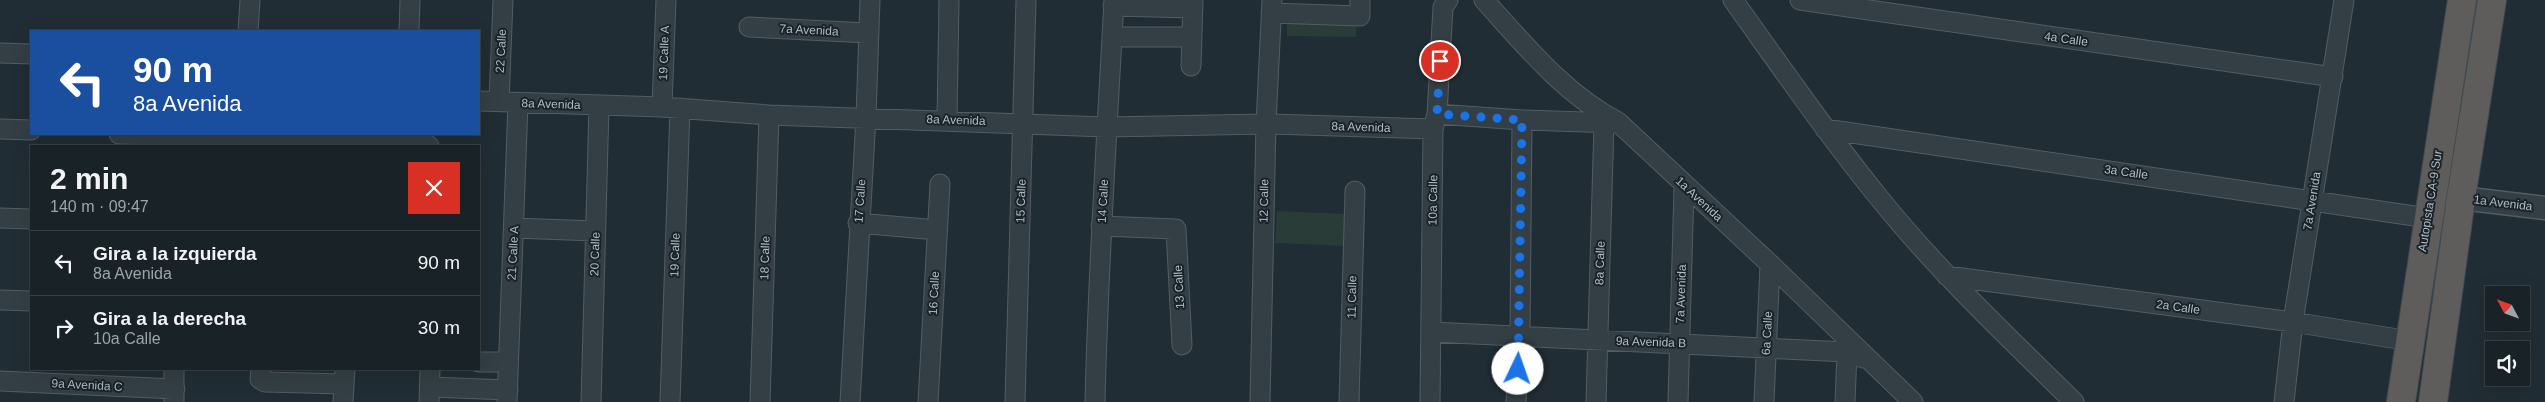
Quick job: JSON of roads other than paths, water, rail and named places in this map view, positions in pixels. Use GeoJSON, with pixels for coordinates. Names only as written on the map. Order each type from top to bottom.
{"type":"FeatureCollection","features":[{"type":"Feature","properties":{"kind":"highway","name":"Autopista CA-9 Sur"},"geometry":{"type":"LineString","coordinates":[[2401,402],[2418,347],[2428,218],[2462,0]]}},
{"type":"Feature","properties":{"kind":"highway"},"geometry":{"type":"LineString","coordinates":[[2433,402],[2461,198],[2492,0]]}},
{"type":"Feature","properties":{"kind":"highway"},"geometry":{"type":"LineString","coordinates":[[2418,347],[2441,252],[2432,188]]}},
{"type":"Feature","properties":{"kind":"street"},"geometry":{"type":"LineString","coordinates":[[248,30],[250,0]]}},
{"type":"Feature","properties":{"kind":"street"},"geometry":{"type":"LineString","coordinates":[[409,30],[410,0]]}},
{"type":"Feature","properties":{"kind":"street","name":"22 Calle"},"geometry":{"type":"LineString","coordinates":[[499,102],[503,0]]}},
{"type":"Feature","properties":{"kind":"street","name":"19 Calle A"},"geometry":{"type":"LineString","coordinates":[[666,0],[671,107]]}},
{"type":"Feature","properties":{"kind":"street","name":"17 Calle"},"geometry":{"type":"LineString","coordinates":[[850,402],[858,223],[866,117],[870,0]]}},
{"type":"Feature","properties":{"kind":"street"},"geometry":{"type":"LineString","coordinates":[[947,120],[949,0]]}},
{"type":"Feature","properties":{"kind":"street","name":"15 Calle"},"geometry":{"type":"LineString","coordinates":[[1015,402],[1026,0]]}},
{"type":"Feature","properties":{"kind":"street"},"geometry":{"type":"LineString","coordinates":[[1271,6],[1360,16],[1360,0]]}},
{"type":"Feature","properties":{"kind":"street","name":"10a Calle"},"geometry":{"type":"LineString","coordinates":[[1430,402],[1435,121],[1443,7],[1448,0]]}},
{"type":"Feature","properties":{"kind":"street","name":"1a Avenida"},"geometry":{"type":"LineString","coordinates":[[1484,0],[1550,72],[1603,115],[1770,264],[1913,402]]}},
{"type":"Feature","properties":{"kind":"street"},"geometry":{"type":"LineString","coordinates":[[1733,0],[1825,129],[1880,200],[1947,276],[2074,402]]}},
{"type":"Feature","properties":{"kind":"street","name":"4a Calle"},"geometry":{"type":"LineString","coordinates":[[1800,0],[2333,77]]}},
{"type":"Feature","properties":{"kind":"street","name":"7a Avenida"},"geometry":{"type":"LineString","coordinates":[[2284,402],[2293,322],[2344,0]]}},
{"type":"Feature","properties":{"kind":"street"},"geometry":{"type":"LineString","coordinates":[[1113,3],[1193,4],[1191,66]]}},
{"type":"Feature","properties":{"kind":"street","name":"14 Calle"},"geometry":{"type":"LineString","coordinates":[[1095,402],[1101,226],[1113,37],[1113,3]]}},
{"type":"Feature","properties":{"kind":"street","name":"12 Calle"},"geometry":{"type":"LineString","coordinates":[[1260,402],[1266,124],[1271,6]]}},
{"type":"Feature","properties":{"kind":"street","name":"7a Avenida"},"geometry":{"type":"LineString","coordinates":[[749,27],[869,33]]}},
{"type":"Feature","properties":{"kind":"street"},"geometry":{"type":"LineString","coordinates":[[1113,37],[1192,37]]}},
{"type":"Feature","properties":{"kind":"street"},"geometry":{"type":"LineString","coordinates":[[0,53],[30,54]]}},
{"type":"Feature","properties":{"kind":"street","name":"8a Avenida"},"geometry":{"type":"LineString","coordinates":[[480,101],[671,107],[769,115],[1106,127],[1522,120],[1611,123]]}},
{"type":"Feature","properties":{"kind":"street","name":"21 Calle A"},"geometry":{"type":"LineString","coordinates":[[507,396],[518,103]]}},
{"type":"Feature","properties":{"kind":"street","name":"20 Calle"},"geometry":{"type":"LineString","coordinates":[[591,402],[599,106]]}},
{"type":"Feature","properties":{"kind":"street","name":"19 Calle"},"geometry":{"type":"LineString","coordinates":[[670,402],[671,107]]}},
{"type":"Feature","properties":{"kind":"street","name":"18 Calle"},"geometry":{"type":"LineString","coordinates":[[760,402],[769,115]]}},
{"type":"Feature","properties":{"kind":"street"},"geometry":{"type":"LineString","coordinates":[[1516,402],[1520,336],[1522,120]]}},
{"type":"Feature","properties":{"kind":"street","name":"8a Calle"},"geometry":{"type":"LineString","coordinates":[[1596,402],[1611,123]]}},
{"type":"Feature","properties":{"kind":"street"},"geometry":{"type":"LineString","coordinates":[[0,128],[30,130]]}},
{"type":"Feature","properties":{"kind":"street","name":"3a Calle"},"geometry":{"type":"LineString","coordinates":[[1825,129],[2312,199],[2428,218]]}},
{"type":"Feature","properties":{"kind":"street"},"geometry":{"type":"LineString","coordinates":[[132,135],[182,139],[247,135],[267,142],[351,143],[405,138],[428,145]]}},
{"type":"Feature","properties":{"kind":"street","name":"16 Calle"},"geometry":{"type":"LineString","coordinates":[[928,402],[940,184]]}},
{"type":"Feature","properties":{"kind":"street","name":"7a Avenida"},"geometry":{"type":"LineString","coordinates":[[1678,402],[1684,187]]}},
{"type":"Feature","properties":{"kind":"street","name":"11 Calle"},"geometry":{"type":"LineString","coordinates":[[1349,402],[1354,191]]}},
{"type":"Feature","properties":{"kind":"street","name":"1a Avenida"},"geometry":{"type":"LineString","coordinates":[[2461,198],[2545,208]]}},
{"type":"Feature","properties":{"kind":"street"},"geometry":{"type":"LineString","coordinates":[[0,218],[30,219]]}},
{"type":"Feature","properties":{"kind":"street"},"geometry":{"type":"LineString","coordinates":[[858,223],[937,230]]}},
{"type":"Feature","properties":{"kind":"street","name":"13 Calle"},"geometry":{"type":"LineString","coordinates":[[1101,226],[1176,230],[1182,345]]}},
{"type":"Feature","properties":{"kind":"street"},"geometry":{"type":"LineString","coordinates":[[514,228],[595,231]]}},
{"type":"Feature","properties":{"kind":"street","name":"6a Calle"},"geometry":{"type":"LineString","coordinates":[[1764,402],[1770,264]]}},
{"type":"Feature","properties":{"kind":"street","name":"2a Calle"},"geometry":{"type":"LineString","coordinates":[[1947,276],[2293,322],[2418,347]]}},
{"type":"Feature","properties":{"kind":"street"},"geometry":{"type":"LineString","coordinates":[[0,300],[30,301]]}},
{"type":"Feature","properties":{"kind":"street","name":"9a Avenida B"},"geometry":{"type":"LineString","coordinates":[[1431,332],[1847,352],[1868,360]]}},
{"type":"Feature","properties":{"kind":"street"},"geometry":{"type":"LineString","coordinates":[[1845,402],[1847,352]]}},
{"type":"Feature","properties":{"kind":"street"},"geometry":{"type":"LineString","coordinates":[[480,362],[508,362]]}},
{"type":"Feature","properties":{"kind":"street"},"geometry":{"type":"LineString","coordinates":[[174,370],[174,396]]}},
{"type":"Feature","properties":{"kind":"street"},"geometry":{"type":"LineString","coordinates":[[260,374],[265,382],[344,385]]}},
{"type":"Feature","properties":{"kind":"street","name":"9a Avenida C"},"geometry":{"type":"LineString","coordinates":[[0,381],[174,396]]}},
{"type":"Feature","properties":{"kind":"street"},"geometry":{"type":"LineString","coordinates":[[430,386],[507,396]]}}]}
